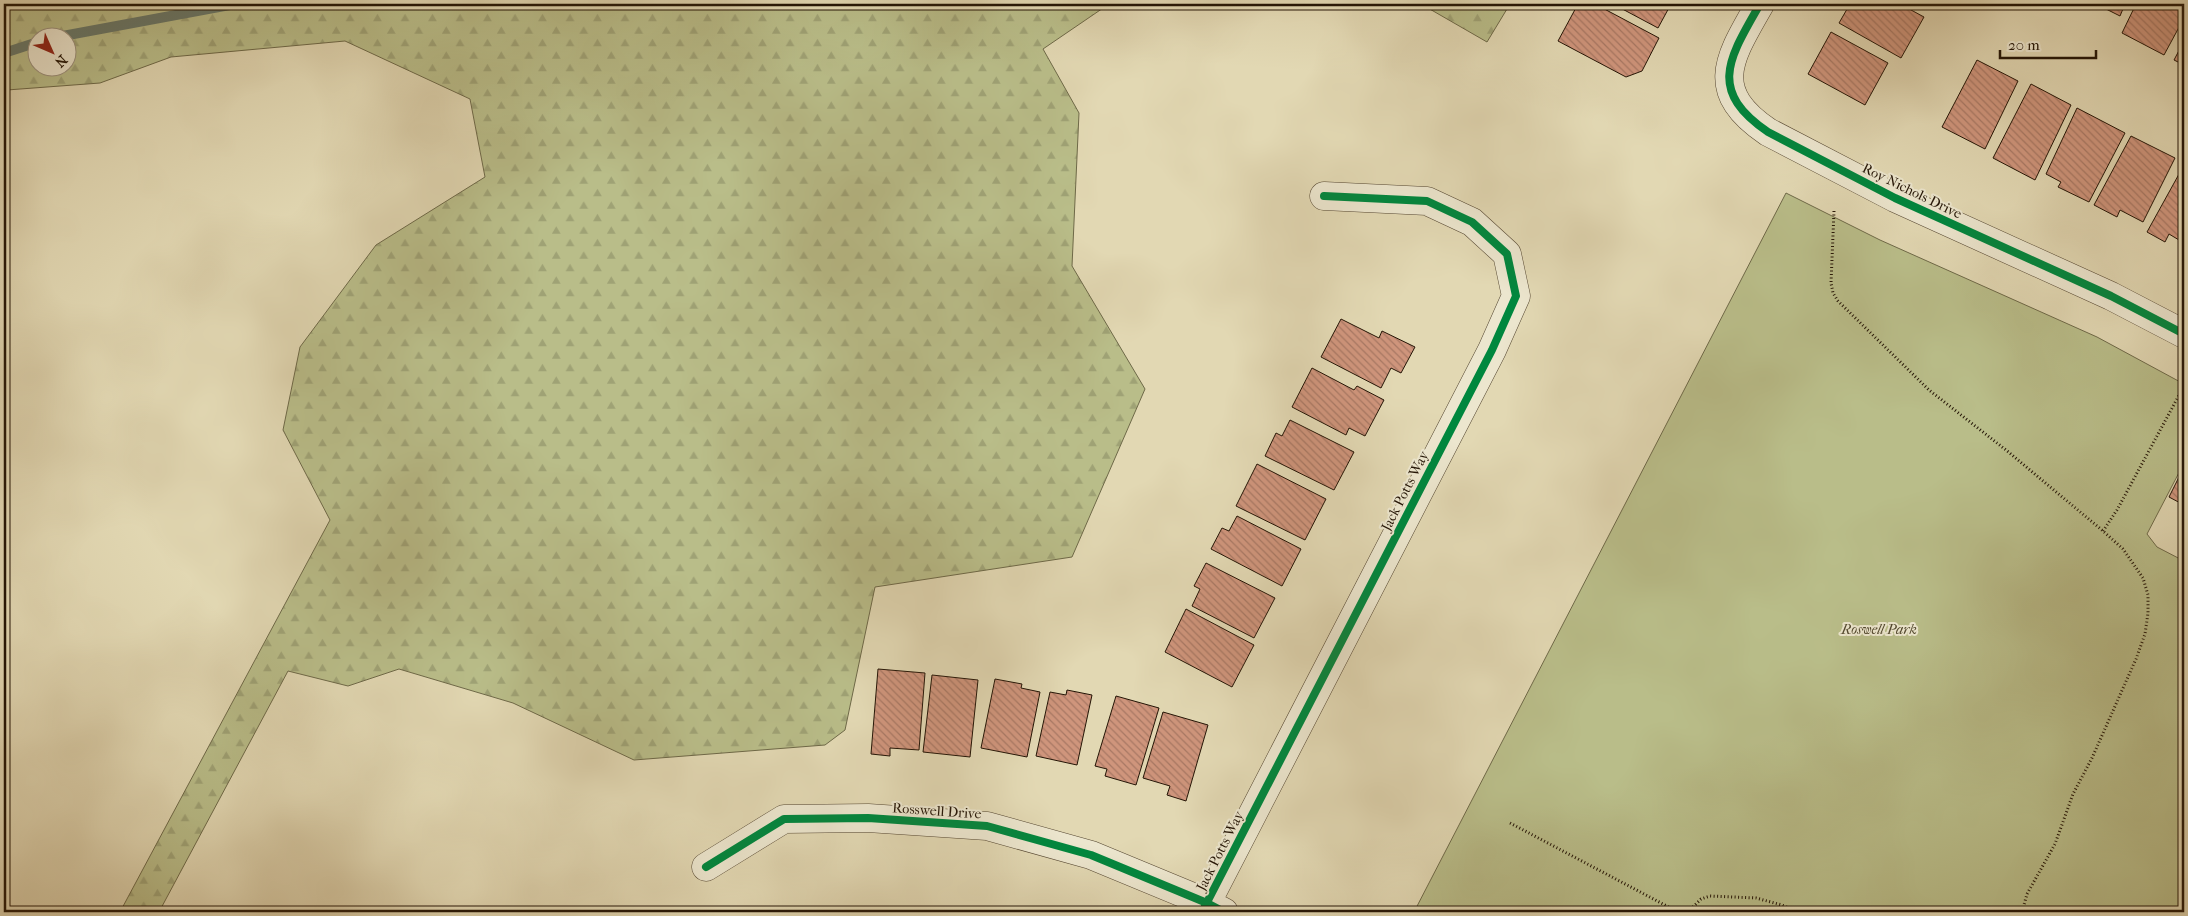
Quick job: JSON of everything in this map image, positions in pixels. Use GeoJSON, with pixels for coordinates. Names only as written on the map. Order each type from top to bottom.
{"type":"FeatureCollection","features":[{"type":"Feature","properties":{"kind":"street","name":"Roy Nichols Drive"},"geometry":{"type":"LineString","coordinates":[[1760,4],[1738,42],[1732,59],[1729,77],[1732,94],[1739,108],[1750,120],[1768,132],[1895,198],[2111,296],[2184,334]]}},
{"type":"Feature","properties":{"kind":"street","name":"Jack Potts Way"},"geometry":{"type":"LineString","coordinates":[[1211,909],[1492,350],[1516,296],[1507,254],[1472,222],[1426,201],[1324,196]]}},
{"type":"Feature","properties":{"kind":"street","name":"Rosswell Drive"},"geometry":{"type":"LineString","coordinates":[[706,867],[784,819],[868,818],[987,826],[1091,855],[1211,909]]}},
{"type":"Feature","properties":{"kind":"path"},"geometry":{"type":"LineString","coordinates":[[1834,211],[1831,283],[1838,301],[1929,390],[2006,450],[2103,530],[2123,550],[2143,578],[2148,595],[2145,634],[2092,758],[2073,794],[2055,844],[2033,881],[2022,912]]}},
{"type":"Feature","properties":{"kind":"path"},"geometry":{"type":"LineString","coordinates":[[2103,530],[2117,510],[2184,386]]}},
{"type":"Feature","properties":{"kind":"path"},"geometry":{"type":"LineString","coordinates":[[1510,823],[1678,912]]}},
{"type":"Feature","properties":{"kind":"path"},"geometry":{"type":"LineString","coordinates":[[1688,912],[1700,899],[1710,896],[1768,900],[1796,912]]}},
{"type":"Feature","properties":{"kind":"green space"},"geometry":{"type":"Polygon","coordinates":[[[4,4],[1109,4],[1043,49],[1079,113],[1072,266],[1145,389],[1072,557],[875,587],[845,730],[825,745],[634,760],[513,703],[399,669],[348,686],[288,671],[159,912],[120,912],[330,520],[283,430],[300,347],[376,245],[485,177],[470,99],[345,41],[171,57],[100,83],[7,90],[4,84],[4,4]]]}},
{"type":"Feature","properties":{"kind":"green space"},"geometry":{"type":"Polygon","coordinates":[[[1421,4],[1510,4],[1487,42],[1421,4]]]}},
{"type":"Feature","properties":{"kind":"green space","name":"Roswell Park"},"geometry":{"type":"Polygon","coordinates":[[[1786,193],[1880,240],[2097,337],[2184,384],[2184,463],[2147,534],[2157,547],[2184,561],[2184,912],[1414,912],[1786,193]]]}},
{"type":"Feature","properties":{"kind":"building"},"geometry":{"type":"Polygon","coordinates":[[[1578,4],[1595,4],[1659,38],[1642,71],[1626,77],[1558,41],[1578,4]]]}},
{"type":"Feature","properties":{"kind":"building"},"geometry":{"type":"Polygon","coordinates":[[[1613,4],[1671,4],[1658,28],[1613,4]]]}},
{"type":"Feature","properties":{"kind":"building"},"geometry":{"type":"Polygon","coordinates":[[[1850,4],[1900,4],[1924,17],[1901,58],[1839,23],[1850,4]]]}},
{"type":"Feature","properties":{"kind":"building"},"geometry":{"type":"Polygon","coordinates":[[[2096,4],[2125,4],[2120,16],[2096,4]]]}},
{"type":"Feature","properties":{"kind":"building"},"geometry":{"type":"Polygon","coordinates":[[[2136,4],[2184,4],[2184,18],[2164,55],[2122,33],[2136,4]]]}},
{"type":"Feature","properties":{"kind":"building"},"geometry":{"type":"Polygon","coordinates":[[[1831,32],[1888,63],[1865,105],[1808,74],[1831,32]]]}},
{"type":"Feature","properties":{"kind":"building"},"geometry":{"type":"Polygon","coordinates":[[[2184,41],[2184,65],[2174,60],[2184,41]]]}},
{"type":"Feature","properties":{"kind":"building"},"geometry":{"type":"Polygon","coordinates":[[[1977,60],[2018,81],[1985,149],[1942,127],[1977,60]]]}},
{"type":"Feature","properties":{"kind":"building"},"geometry":{"type":"Polygon","coordinates":[[[2031,84],[2071,105],[2035,180],[1993,158],[2031,84]]]}},
{"type":"Feature","properties":{"kind":"building"},"geometry":{"type":"Polygon","coordinates":[[[2077,108],[2125,133],[2089,202],[2058,187],[2061,182],[2046,174],[2077,108]]]}},
{"type":"Feature","properties":{"kind":"building"},"geometry":{"type":"Polygon","coordinates":[[[2131,136],[2175,158],[2143,222],[2120,210],[2117,217],[2094,205],[2131,136]]]}},
{"type":"Feature","properties":{"kind":"building"},"geometry":{"type":"Polygon","coordinates":[[[2184,165],[2184,243],[2169,234],[2165,242],[2147,232],[2184,165]]]}},
{"type":"Feature","properties":{"kind":"building"},"geometry":{"type":"Polygon","coordinates":[[[1341,319],[1379,338],[1382,331],[1415,347],[1401,373],[1391,368],[1381,388],[1321,357],[1341,319]]]}},
{"type":"Feature","properties":{"kind":"building"},"geometry":{"type":"Polygon","coordinates":[[[1312,368],[1354,390],[1357,386],[1384,400],[1365,436],[1349,428],[1346,435],[1292,407],[1312,368]]]}},
{"type":"Feature","properties":{"kind":"building"},"geometry":{"type":"Polygon","coordinates":[[[1290,420],[1354,452],[1334,490],[1265,456],[1276,433],[1282,436],[1290,420]]]}},
{"type":"Feature","properties":{"kind":"building"},"geometry":{"type":"Polygon","coordinates":[[[1257,464],[1326,499],[1305,540],[1236,506],[1257,464]]]}},
{"type":"Feature","properties":{"kind":"building"},"geometry":{"type":"Polygon","coordinates":[[[2184,467],[2184,505],[2169,497],[2184,467]]]}},
{"type":"Feature","properties":{"kind":"building"},"geometry":{"type":"Polygon","coordinates":[[[1237,516],[1301,549],[1282,586],[1211,549],[1222,528],[1229,531],[1237,516]]]}},
{"type":"Feature","properties":{"kind":"building"},"geometry":{"type":"Polygon","coordinates":[[[1206,563],[1275,598],[1254,638],[1192,606],[1200,589],[1194,586],[1206,563]]]}},
{"type":"Feature","properties":{"kind":"building"},"geometry":{"type":"Polygon","coordinates":[[[1186,609],[1254,645],[1232,687],[1165,652],[1186,609]]]}},
{"type":"Feature","properties":{"kind":"building"},"geometry":{"type":"Polygon","coordinates":[[[878,669],[925,673],[919,750],[890,748],[890,756],[871,754],[878,669]]]}},
{"type":"Feature","properties":{"kind":"building"},"geometry":{"type":"Polygon","coordinates":[[[932,675],[978,680],[970,757],[923,752],[932,675]]]}},
{"type":"Feature","properties":{"kind":"building"},"geometry":{"type":"Polygon","coordinates":[[[995,679],[1022,684],[1021,688],[1040,692],[1027,757],[981,748],[995,679]]]}},
{"type":"Feature","properties":{"kind":"building"},"geometry":{"type":"Polygon","coordinates":[[[1067,690],[1092,695],[1077,765],[1036,756],[1050,692],[1066,695],[1067,690]]]}},
{"type":"Feature","properties":{"kind":"building"},"geometry":{"type":"Polygon","coordinates":[[[1116,696],[1159,708],[1136,785],[1105,776],[1107,769],[1095,766],[1116,696]]]}},
{"type":"Feature","properties":{"kind":"building"},"geometry":{"type":"Polygon","coordinates":[[[1163,712],[1208,725],[1186,801],[1167,795],[1170,786],[1143,778],[1163,712]]]}},
{"type":"Feature","properties":{"kind":"waterway"},"geometry":{"type":"LineString","coordinates":[[78,33],[235,4]]}},
{"type":"Feature","properties":{"kind":"waterway"},"geometry":{"type":"LineString","coordinates":[[4,53],[28,45]]}},
{"type":"Feature","properties":{"kind":"cycle path"},"geometry":{"type":"LineString","coordinates":[[1760,4],[1733,57],[1730,87],[1736,102],[1749,117],[1768,132],[1895,198],[2111,296],[2184,334]]}},
{"type":"Feature","properties":{"kind":"cycle path"},"geometry":{"type":"LineString","coordinates":[[1202,912],[1492,350],[1516,296],[1507,254],[1472,222],[1427,201],[1324,196]]}},
{"type":"Feature","properties":{"kind":"cycle path"},"geometry":{"type":"LineString","coordinates":[[706,867],[784,819],[868,818],[987,826],[1091,855],[1207,903],[1224,912]]}}]}
